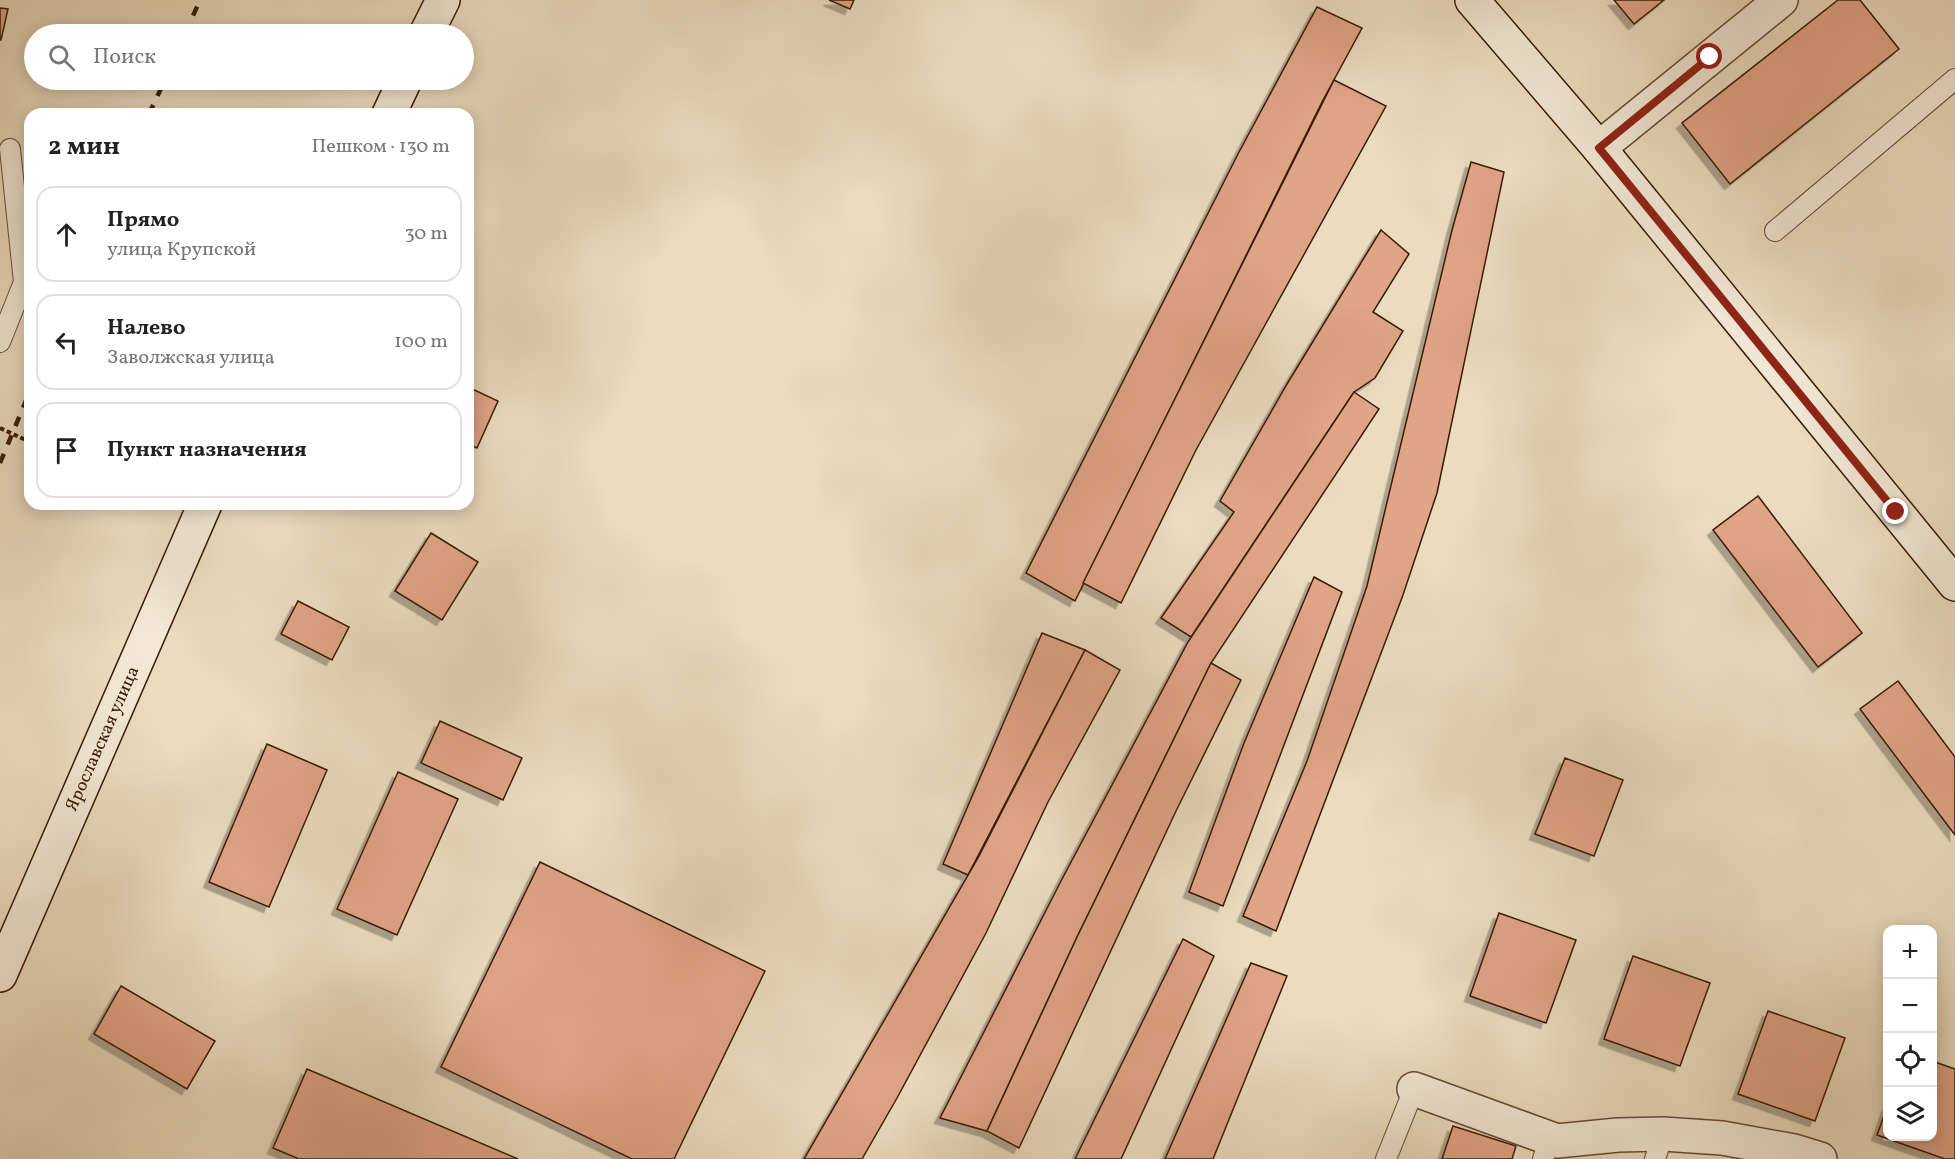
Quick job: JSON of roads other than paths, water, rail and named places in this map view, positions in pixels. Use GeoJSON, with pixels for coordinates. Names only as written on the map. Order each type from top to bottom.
{"type":"FeatureCollection","features":[{"type":"Feature","properties":{"kind":"main road"},"geometry":{"type":"LineString","coordinates":[[431,24],[443,0]]}},
{"type":"Feature","properties":{"kind":"main road"},"geometry":{"type":"LineString","coordinates":[[1472,0],[1599,148],[1955,584]]}},
{"type":"Feature","properties":{"kind":"main road"},"geometry":{"type":"LineString","coordinates":[[1599,148],[1781,0]]}},
{"type":"Feature","properties":{"kind":"main road"},"geometry":{"type":"LineString","coordinates":[[392,108],[400,90]]}},
{"type":"Feature","properties":{"kind":"main road","name":"Ярославская улица"},"geometry":{"type":"LineString","coordinates":[[0,975],[203,510]]}},
{"type":"Feature","properties":{"kind":"main road"},"geometry":{"type":"LineString","coordinates":[[1414,1089],[1546,1149],[1557,1142],[1618,1135],[1659,1147],[1722,1138],[1794,1151],[1820,1159]]}},
{"type":"Feature","properties":{"kind":"lane"},"geometry":{"type":"LineString","coordinates":[[1775,231],[1955,79]]}},
{"type":"Feature","properties":{"kind":"lane"},"geometry":{"type":"LineString","coordinates":[[0,342],[24,282],[10,149]]}},
{"type":"Feature","properties":{"kind":"lane"},"geometry":{"type":"LineString","coordinates":[[1386,1159],[1414,1089]]}},
{"type":"Feature","properties":{"kind":"railway"},"geometry":{"type":"LineString","coordinates":[[189,24],[200,0]]}},
{"type":"Feature","properties":{"kind":"railway"},"geometry":{"type":"LineString","coordinates":[[152,108],[160,90]]}},
{"type":"Feature","properties":{"kind":"railway"},"geometry":{"type":"LineString","coordinates":[[0,463],[24,405]]}}]}
